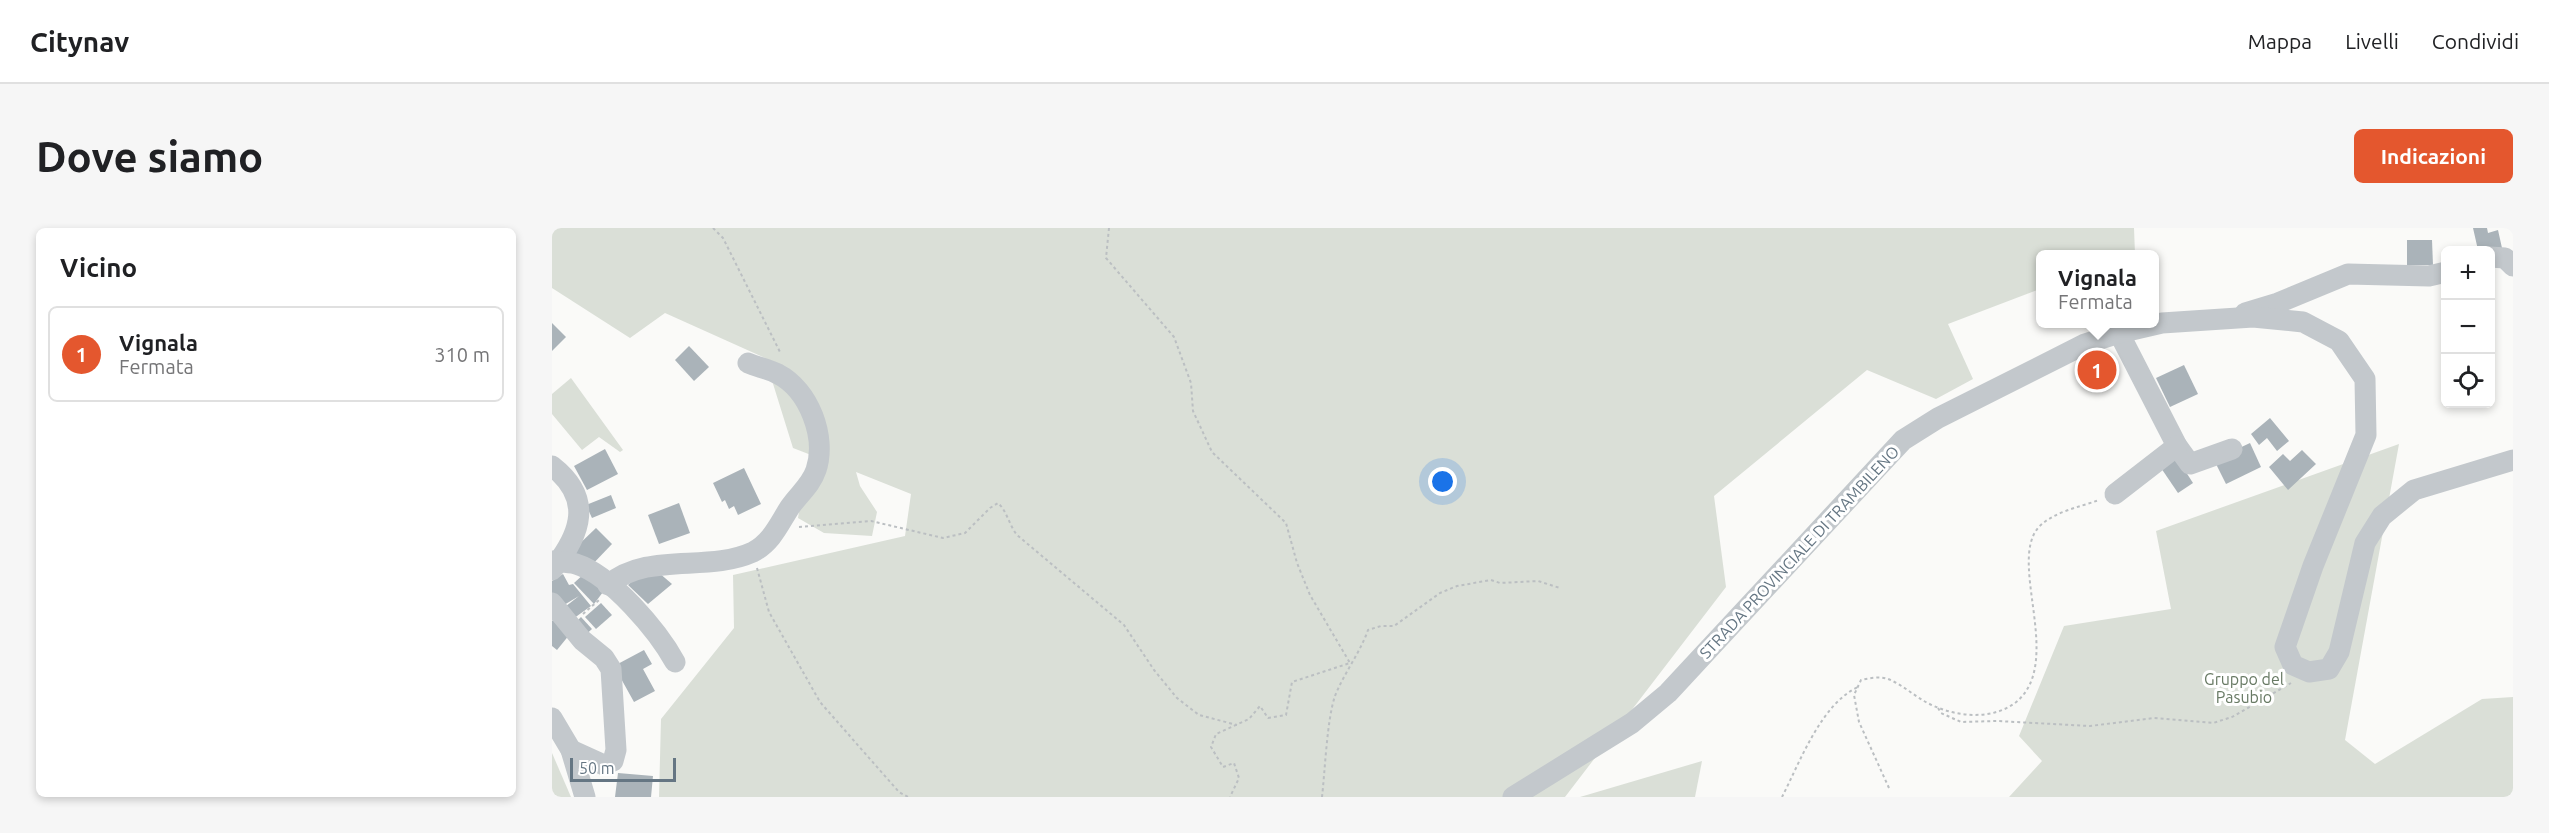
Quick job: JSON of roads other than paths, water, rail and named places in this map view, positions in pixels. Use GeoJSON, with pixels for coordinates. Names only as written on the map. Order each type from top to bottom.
{"type":"FeatureCollection","features":[{"type":"Feature","properties":{"kind":"street"},"geometry":{"type":"LineString","coordinates":[[2495,257],[2505,258],[2513,266]]}},
{"type":"Feature","properties":{"kind":"street"},"geometry":{"type":"LineString","coordinates":[[2230,318],[2278,303],[2348,274],[2429,276],[2441,273]]}},
{"type":"Feature","properties":{"kind":"street","name":"STRADA PROVINCIALE DI TRAMBILENO"},"geometry":{"type":"LineString","coordinates":[[2159,325],[2230,318],[2302,322],[2339,341],[2365,380],[2366,435],[2313,566],[2285,647],[2293,665],[2309,672],[2329,669],[2339,652],[2365,543],[2382,516],[2414,490],[2513,460]]}},
{"type":"Feature","properties":{"kind":"street","name":"STRADA PROVINCIALE DI TRAMBILENO"},"geometry":{"type":"LineString","coordinates":[[1513,797],[1632,723],[1668,693],[1903,440],[1938,418],[2085,344],[2143,328]]}},
{"type":"Feature","properties":{"kind":"street"},"geometry":{"type":"LineString","coordinates":[[2119,333],[2177,446],[2190,464],[2232,448]]}},
{"type":"Feature","properties":{"kind":"street"},"geometry":{"type":"LineString","coordinates":[[608,585],[621,574],[640,568],[736,558],[753,552],[768,542],[791,505],[808,486],[817,468],[819,441],[808,405],[779,374],[748,363]]}},
{"type":"Feature","properties":{"kind":"street"},"geometry":{"type":"LineString","coordinates":[[2115,494],[2177,446]]}},
{"type":"Feature","properties":{"kind":"street"},"geometry":{"type":"LineString","coordinates":[[552,466],[567,478],[578,496],[579,523],[554,564]]}},
{"type":"Feature","properties":{"kind":"street"},"geometry":{"type":"LineString","coordinates":[[554,564],[576,564],[608,585],[662,638],[675,662]]}},
{"type":"Feature","properties":{"kind":"street"},"geometry":{"type":"LineString","coordinates":[[552,603],[569,626],[604,658],[611,669],[616,750],[613,761],[604,765],[571,750]]}},
{"type":"Feature","properties":{"kind":"street"},"geometry":{"type":"LineString","coordinates":[[552,718],[571,750],[585,797]]}},
{"type":"Feature","properties":{"kind":"place","name":"Vignala"},"geometry":{"type":"Point","coordinates":[2097,370]}},
{"type":"Feature","properties":{"kind":"park label","name":"Gruppo del Pasubio"},"geometry":{"type":"Point","coordinates":[2244,688]}}]}
